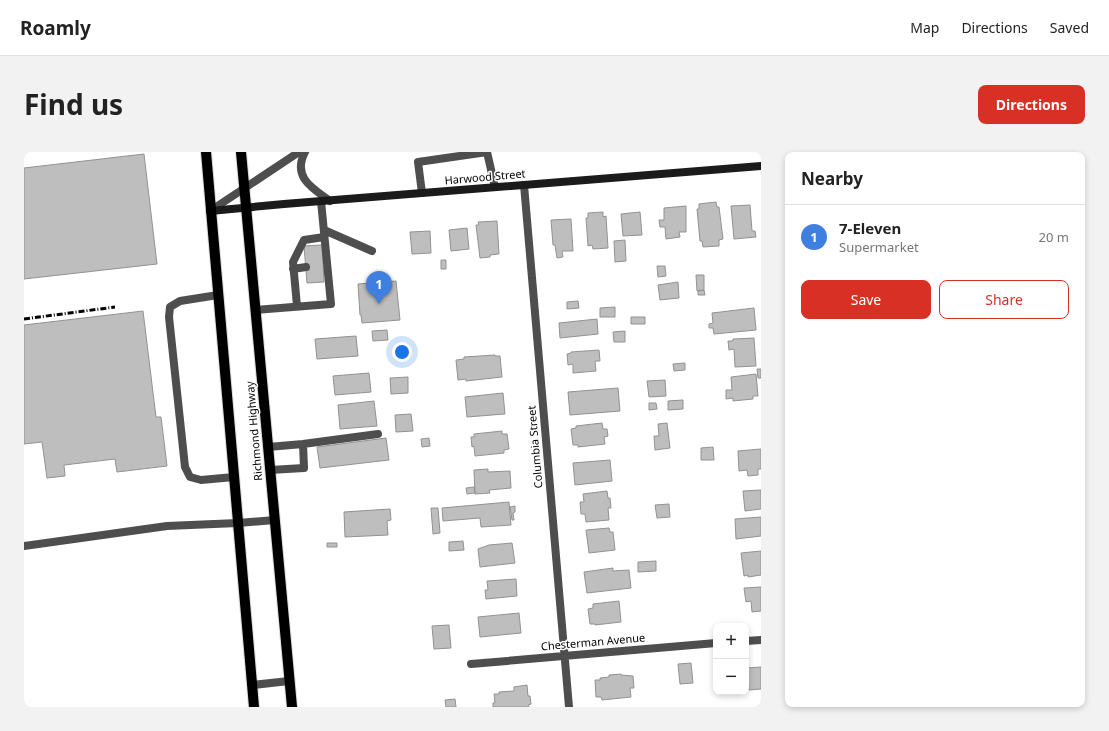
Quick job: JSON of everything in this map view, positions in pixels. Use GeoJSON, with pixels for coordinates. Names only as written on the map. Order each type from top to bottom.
{"type":"FeatureCollection","features":[{"type":"Feature","properties":{"kind":"main road"},"geometry":{"type":"LineString","coordinates":[[206,152],[254,707]]}},
{"type":"Feature","properties":{"kind":"main road","name":"Richmond Highway"},"geometry":{"type":"LineString","coordinates":[[240,152],[245,190],[292,707]]}},
{"type":"Feature","properties":{"kind":"street"},"geometry":{"type":"LineString","coordinates":[[210,211],[245,190],[299,152]]}},
{"type":"Feature","properties":{"kind":"street"},"geometry":{"type":"LineString","coordinates":[[255,310],[331,304],[325,266],[325,201],[305,181],[301,166],[302,158],[306,152]]}},
{"type":"Feature","properties":{"kind":"street"},"geometry":{"type":"LineString","coordinates":[[422,193],[418,162],[487,152],[495,188]]}},
{"type":"Feature","properties":{"kind":"street","name":"Harwood Street"},"geometry":{"type":"LineString","coordinates":[[210,211],[761,166]]}},
{"type":"Feature","properties":{"kind":"street","name":"Columbia Street"},"geometry":{"type":"LineString","coordinates":[[524,185],[569,707]]}},
{"type":"Feature","properties":{"kind":"street"},"geometry":{"type":"LineString","coordinates":[[297,306],[293,262],[304,240],[324,234],[372,251]]}},
{"type":"Feature","properties":{"kind":"street"},"geometry":{"type":"LineString","coordinates":[[294,268],[306,268]]}},
{"type":"Feature","properties":{"kind":"street"},"geometry":{"type":"LineString","coordinates":[[218,295],[180,301],[170,308],[169,317],[186,467],[190,477],[201,480],[234,477]]}},
{"type":"Feature","properties":{"kind":"street"},"geometry":{"type":"LineString","coordinates":[[268,447],[378,434]]}},
{"type":"Feature","properties":{"kind":"street"},"geometry":{"type":"LineString","coordinates":[[270,470],[304,468],[303,444]]}},
{"type":"Feature","properties":{"kind":"street"},"geometry":{"type":"LineString","coordinates":[[24,546],[167,526],[275,520]]}},
{"type":"Feature","properties":{"kind":"street"},"geometry":{"type":"LineString","coordinates":[[749,641],[761,640]]}},
{"type":"Feature","properties":{"kind":"street","name":"Chesterman Avenue"},"geometry":{"type":"LineString","coordinates":[[472,664],[713,643]]}},
{"type":"Feature","properties":{"kind":"street"},"geometry":{"type":"LineString","coordinates":[[253,685],[289,681]]}},
{"type":"Feature","properties":{"kind":"building"},"geometry":{"type":"Polygon","coordinates":[[[144,154],[157,264],[24,279],[24,168],[144,154]]]}},
{"type":"Feature","properties":{"kind":"building"},"geometry":{"type":"Polygon","coordinates":[[[716,202],[717,207],[719,207],[723,239],[719,240],[719,246],[703,247],[702,241],[700,241],[697,209],[699,209],[699,204],[716,202]]]}},
{"type":"Feature","properties":{"kind":"building"},"geometry":{"type":"Polygon","coordinates":[[[750,205],[752,231],[755,231],[756,237],[734,239],[731,206],[750,205]]]}},
{"type":"Feature","properties":{"kind":"building"},"geometry":{"type":"Polygon","coordinates":[[[686,206],[686,232],[679,232],[680,237],[666,239],[665,227],[660,227],[659,220],[664,220],[664,208],[686,206]]]}},
{"type":"Feature","properties":{"kind":"building"},"geometry":{"type":"Polygon","coordinates":[[[603,212],[603,217],[606,216],[608,248],[593,249],[592,245],[588,246],[586,218],[588,218],[588,213],[603,212]]]}},
{"type":"Feature","properties":{"kind":"building"},"geometry":{"type":"Polygon","coordinates":[[[640,212],[642,235],[623,236],[621,214],[640,212]]]}},
{"type":"Feature","properties":{"kind":"building"},"geometry":{"type":"Polygon","coordinates":[[[571,219],[573,251],[562,251],[563,257],[557,258],[555,245],[553,245],[551,220],[571,219]]]}},
{"type":"Feature","properties":{"kind":"building"},"geometry":{"type":"Polygon","coordinates":[[[497,221],[499,254],[480,258],[476,225],[479,225],[478,222],[497,221]]]}},
{"type":"Feature","properties":{"kind":"building"},"geometry":{"type":"Polygon","coordinates":[[[467,228],[469,249],[451,251],[449,230],[467,228]]]}},
{"type":"Feature","properties":{"kind":"building"},"geometry":{"type":"Polygon","coordinates":[[[430,231],[431,253],[412,254],[410,232],[430,231]]]}},
{"type":"Feature","properties":{"kind":"building"},"geometry":{"type":"Polygon","coordinates":[[[625,240],[626,261],[615,262],[614,241],[625,240]]]}},
{"type":"Feature","properties":{"kind":"building"},"geometry":{"type":"Polygon","coordinates":[[[322,245],[324,282],[307,283],[304,246],[322,245]]]}},
{"type":"Feature","properties":{"kind":"building"},"geometry":{"type":"Polygon","coordinates":[[[441,260],[446,260],[446,269],[441,269],[441,260]]]}},
{"type":"Feature","properties":{"kind":"building"},"geometry":{"type":"Polygon","coordinates":[[[657,266],[665,266],[666,276],[658,277],[657,266]]]}},
{"type":"Feature","properties":{"kind":"building"},"geometry":{"type":"Polygon","coordinates":[[[696,275],[704,275],[704,290],[697,291],[696,275]]]}},
{"type":"Feature","properties":{"kind":"building"},"geometry":{"type":"Polygon","coordinates":[[[396,281],[400,320],[362,323],[358,284],[396,281]]]}},
{"type":"Feature","properties":{"kind":"building"},"geometry":{"type":"Polygon","coordinates":[[[678,282],[679,298],[660,300],[658,285],[678,282]]]}},
{"type":"Feature","properties":{"kind":"building"},"geometry":{"type":"Polygon","coordinates":[[[704,290],[705,295],[698,295],[698,291],[704,290]]]}},
{"type":"Feature","properties":{"kind":"building"},"geometry":{"type":"Polygon","coordinates":[[[578,301],[579,308],[567,309],[567,302],[578,301]]]}},
{"type":"Feature","properties":{"kind":"building"},"geometry":{"type":"Polygon","coordinates":[[[615,307],[615,317],[600,317],[600,308],[615,307]]]}},
{"type":"Feature","properties":{"kind":"building"},"geometry":{"type":"Polygon","coordinates":[[[754,308],[756,330],[714,334],[713,328],[709,328],[709,324],[713,323],[712,313],[754,308]]]}},
{"type":"Feature","properties":{"kind":"building"},"geometry":{"type":"Polygon","coordinates":[[[143,311],[156,417],[161,417],[167,466],[117,472],[115,459],[64,465],[65,476],[47,478],[42,442],[24,444],[24,325],[143,311]]]}},
{"type":"Feature","properties":{"kind":"building"},"geometry":{"type":"Polygon","coordinates":[[[631,317],[645,317],[645,324],[631,324],[631,317]]]}},
{"type":"Feature","properties":{"kind":"building"},"geometry":{"type":"Polygon","coordinates":[[[597,319],[598,334],[560,338],[559,323],[597,319]]]}},
{"type":"Feature","properties":{"kind":"building"},"geometry":{"type":"Polygon","coordinates":[[[387,330],[388,340],[373,341],[372,331],[387,330]]]}},
{"type":"Feature","properties":{"kind":"building"},"geometry":{"type":"Polygon","coordinates":[[[625,331],[625,342],[614,342],[613,332],[625,331]]]}},
{"type":"Feature","properties":{"kind":"building"},"geometry":{"type":"Polygon","coordinates":[[[356,336],[358,356],[317,359],[315,339],[356,336]]]}},
{"type":"Feature","properties":{"kind":"building"},"geometry":{"type":"Polygon","coordinates":[[[754,338],[756,366],[735,367],[734,349],[729,350],[728,341],[733,341],[733,339],[754,338]]]}},
{"type":"Feature","properties":{"kind":"building"},"geometry":{"type":"Polygon","coordinates":[[[599,350],[600,361],[595,361],[596,371],[573,373],[573,364],[568,365],[567,354],[571,352],[599,350]]]}},
{"type":"Feature","properties":{"kind":"building"},"geometry":{"type":"Polygon","coordinates":[[[500,356],[502,377],[466,381],[466,379],[458,380],[456,360],[464,359],[464,357],[500,356]]]}},
{"type":"Feature","properties":{"kind":"building"},"geometry":{"type":"Polygon","coordinates":[[[685,363],[685,370],[674,371],[673,364],[685,363]]]}},
{"type":"Feature","properties":{"kind":"building"},"geometry":{"type":"Polygon","coordinates":[[[757,369],[761,369],[761,378],[758,378],[757,369]]]}},
{"type":"Feature","properties":{"kind":"building"},"geometry":{"type":"Polygon","coordinates":[[[369,373],[371,392],[335,395],[333,376],[369,373]]]}},
{"type":"Feature","properties":{"kind":"building"},"geometry":{"type":"Polygon","coordinates":[[[756,374],[758,396],[753,396],[753,399],[733,401],[733,398],[726,399],[726,390],[732,390],[731,377],[756,374]]]}},
{"type":"Feature","properties":{"kind":"building"},"geometry":{"type":"Polygon","coordinates":[[[408,377],[408,393],[391,394],[390,378],[408,377]]]}},
{"type":"Feature","properties":{"kind":"building"},"geometry":{"type":"Polygon","coordinates":[[[665,380],[666,396],[649,397],[647,381],[665,380]]]}},
{"type":"Feature","properties":{"kind":"building"},"geometry":{"type":"Polygon","coordinates":[[[618,388],[620,411],[570,415],[568,392],[618,388]]]}},
{"type":"Feature","properties":{"kind":"building"},"geometry":{"type":"Polygon","coordinates":[[[503,393],[505,414],[467,417],[465,397],[503,393]]]}},
{"type":"Feature","properties":{"kind":"building"},"geometry":{"type":"Polygon","coordinates":[[[683,400],[683,409],[668,410],[668,401],[683,400]]]}},
{"type":"Feature","properties":{"kind":"building"},"geometry":{"type":"Polygon","coordinates":[[[374,401],[377,426],[340,429],[338,405],[374,401]]]}},
{"type":"Feature","properties":{"kind":"building"},"geometry":{"type":"Polygon","coordinates":[[[649,403],[656,403],[657,409],[649,410],[649,403]]]}},
{"type":"Feature","properties":{"kind":"building"},"geometry":{"type":"Polygon","coordinates":[[[411,414],[413,431],[396,432],[395,415],[411,414]]]}},
{"type":"Feature","properties":{"kind":"building"},"geometry":{"type":"Polygon","coordinates":[[[602,423],[603,429],[607,429],[608,436],[604,437],[605,444],[578,447],[578,445],[573,445],[571,429],[576,428],[576,426],[602,423]]]}},
{"type":"Feature","properties":{"kind":"building"},"geometry":{"type":"Polygon","coordinates":[[[667,423],[670,448],[655,450],[654,436],[659,436],[658,424],[667,423]]]}},
{"type":"Feature","properties":{"kind":"building"},"geometry":{"type":"Polygon","coordinates":[[[502,431],[502,434],[507,434],[509,449],[504,450],[504,453],[475,456],[471,437],[474,437],[474,434],[502,431]]]}},
{"type":"Feature","properties":{"kind":"building"},"geometry":{"type":"Polygon","coordinates":[[[386,438],[389,460],[320,468],[317,447],[386,438]]]}},
{"type":"Feature","properties":{"kind":"building"},"geometry":{"type":"Polygon","coordinates":[[[429,438],[430,446],[422,447],[421,439],[429,438]]]}},
{"type":"Feature","properties":{"kind":"building"},"geometry":{"type":"Polygon","coordinates":[[[713,447],[714,460],[701,460],[701,448],[713,447]]]}},
{"type":"Feature","properties":{"kind":"building"},"geometry":{"type":"Polygon","coordinates":[[[761,449],[761,469],[758,469],[758,475],[748,476],[747,470],[739,471],[738,451],[761,449]]]}},
{"type":"Feature","properties":{"kind":"building"},"geometry":{"type":"Polygon","coordinates":[[[610,460],[612,481],[575,485],[573,463],[610,460]]]}},
{"type":"Feature","properties":{"kind":"building"},"geometry":{"type":"Polygon","coordinates":[[[488,469],[488,472],[510,471],[511,488],[489,490],[490,493],[475,494],[474,470],[488,469]]]}},
{"type":"Feature","properties":{"kind":"building"},"geometry":{"type":"Polygon","coordinates":[[[474,487],[475,493],[467,494],[466,488],[474,487]]]}},
{"type":"Feature","properties":{"kind":"building"},"geometry":{"type":"Polygon","coordinates":[[[761,490],[761,509],[745,511],[743,491],[761,490]]]}},
{"type":"Feature","properties":{"kind":"building"},"geometry":{"type":"Polygon","coordinates":[[[607,491],[608,498],[610,498],[611,508],[608,508],[609,520],[586,522],[585,514],[581,514],[580,502],[584,502],[583,494],[607,491]]]}},
{"type":"Feature","properties":{"kind":"building"},"geometry":{"type":"Polygon","coordinates":[[[509,502],[511,525],[481,527],[480,518],[443,521],[442,508],[509,502]]]}},
{"type":"Feature","properties":{"kind":"building"},"geometry":{"type":"Polygon","coordinates":[[[669,504],[670,517],[657,518],[655,505],[669,504]]]}},
{"type":"Feature","properties":{"kind":"building"},"geometry":{"type":"Polygon","coordinates":[[[515,506],[515,512],[513,513],[514,520],[512,520],[510,507],[515,506]]]}},
{"type":"Feature","properties":{"kind":"building"},"geometry":{"type":"Polygon","coordinates":[[[431,508],[438,508],[440,533],[433,534],[431,508]]]}},
{"type":"Feature","properties":{"kind":"building"},"geometry":{"type":"Polygon","coordinates":[[[390,509],[391,520],[387,521],[388,535],[345,537],[344,512],[390,509]]]}},
{"type":"Feature","properties":{"kind":"building"},"geometry":{"type":"Polygon","coordinates":[[[761,517],[761,536],[736,539],[735,519],[761,517]]]}},
{"type":"Feature","properties":{"kind":"building"},"geometry":{"type":"Polygon","coordinates":[[[609,528],[610,532],[613,532],[615,550],[589,553],[586,530],[609,528]]]}},
{"type":"Feature","properties":{"kind":"building"},"geometry":{"type":"Polygon","coordinates":[[[463,541],[464,550],[449,551],[449,542],[463,541]]]}},
{"type":"Feature","properties":{"kind":"building"},"geometry":{"type":"Polygon","coordinates":[[[327,543],[337,543],[337,547],[327,547],[327,543]]]}},
{"type":"Feature","properties":{"kind":"building"},"geometry":{"type":"Polygon","coordinates":[[[512,543],[515,563],[480,567],[478,549],[489,545],[512,543]]]}},
{"type":"Feature","properties":{"kind":"building"},"geometry":{"type":"Polygon","coordinates":[[[761,551],[761,575],[748,577],[748,575],[744,576],[741,553],[761,551]]]}},
{"type":"Feature","properties":{"kind":"building"},"geometry":{"type":"Polygon","coordinates":[[[656,561],[656,571],[638,572],[638,562],[656,561]]]}},
{"type":"Feature","properties":{"kind":"building"},"geometry":{"type":"Polygon","coordinates":[[[613,568],[613,571],[629,570],[631,588],[587,593],[584,572],[613,568]]]}},
{"type":"Feature","properties":{"kind":"building"},"geometry":{"type":"Polygon","coordinates":[[[516,579],[517,596],[486,599],[485,590],[488,590],[487,581],[516,579]]]}},
{"type":"Feature","properties":{"kind":"building"},"geometry":{"type":"Polygon","coordinates":[[[761,587],[761,611],[752,612],[751,601],[746,602],[744,588],[761,587]]]}},
{"type":"Feature","properties":{"kind":"building"},"geometry":{"type":"Polygon","coordinates":[[[619,601],[621,622],[595,625],[590,624],[588,609],[593,608],[593,604],[619,601]]]}},
{"type":"Feature","properties":{"kind":"building"},"geometry":{"type":"Polygon","coordinates":[[[519,613],[521,633],[480,637],[478,617],[519,613]]]}},
{"type":"Feature","properties":{"kind":"building"},"geometry":{"type":"Polygon","coordinates":[[[449,625],[451,648],[434,649],[432,626],[449,625]]]}},
{"type":"Feature","properties":{"kind":"building"},"geometry":{"type":"Polygon","coordinates":[[[691,663],[693,683],[680,684],[678,664],[691,663]]]}},
{"type":"Feature","properties":{"kind":"building"},"geometry":{"type":"Polygon","coordinates":[[[761,667],[761,689],[749,690],[749,668],[761,667]]]}},
{"type":"Feature","properties":{"kind":"building"},"geometry":{"type":"Polygon","coordinates":[[[621,674],[633,676],[634,688],[630,688],[631,697],[602,700],[601,697],[596,697],[595,680],[609,677],[609,675],[621,674]]]}},
{"type":"Feature","properties":{"kind":"building"},"geometry":{"type":"Polygon","coordinates":[[[527,685],[528,696],[530,696],[531,704],[528,705],[529,707],[493,707],[493,703],[495,703],[494,694],[499,694],[499,692],[514,691],[514,687],[527,685]]]}},
{"type":"Feature","properties":{"kind":"building"},"geometry":{"type":"Polygon","coordinates":[[[455,699],[456,707],[446,707],[445,700],[455,699]]]}},
{"type":"Feature","properties":{"kind":"railway"},"geometry":{"type":"LineString","coordinates":[[24,319],[115,307]]}},
{"type":"Feature","properties":{"kind":"place","name":"7-Eleven"},"geometry":{"type":"Point","coordinates":[379,304]}}]}
